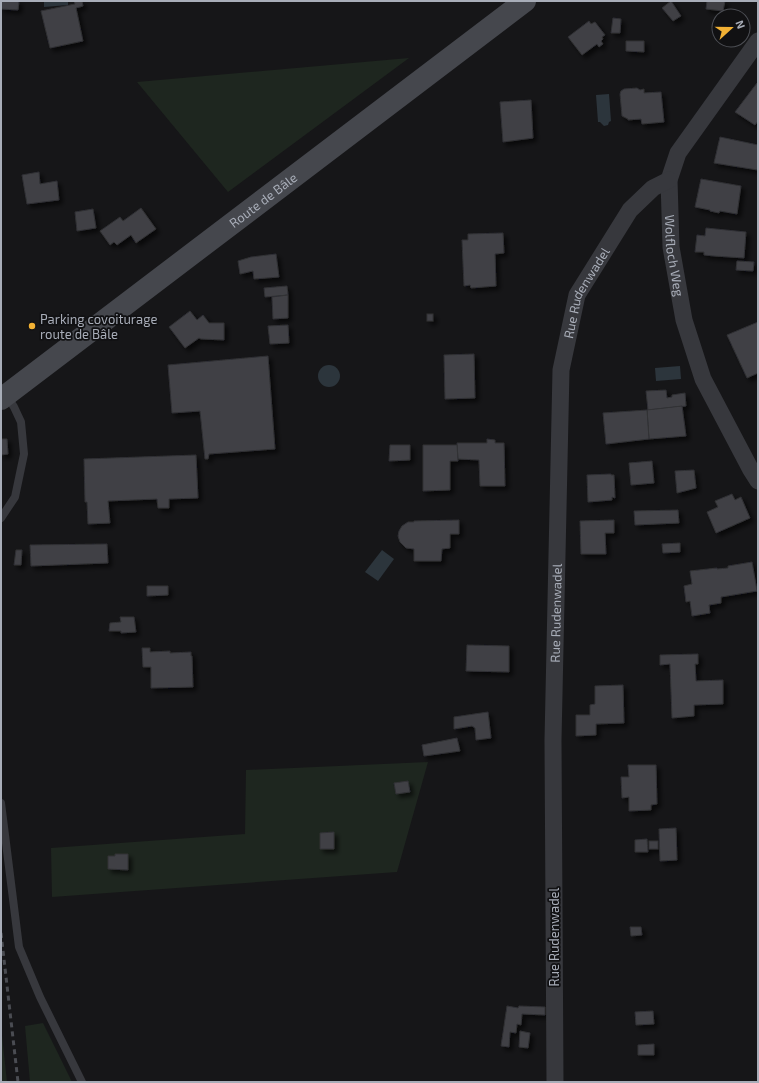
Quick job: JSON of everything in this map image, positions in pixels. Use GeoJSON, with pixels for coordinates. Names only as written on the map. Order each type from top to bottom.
{"type":"FeatureCollection","features":[{"type":"Feature","properties":{"kind":"main road","name":"Route de Bâle"},"geometry":{"type":"LineString","coordinates":[[4,398],[525,1]]}},
{"type":"Feature","properties":{"kind":"street","name":"Wolfloch Weg"},"geometry":{"type":"LineString","coordinates":[[758,41],[678,153],[670,180],[671,247],[684,320],[703,379],[758,481]]}},
{"type":"Feature","properties":{"kind":"street","name":"Rue Rudenwadel"},"geometry":{"type":"LineString","coordinates":[[554,1082],[553,740],[561,370],[577,295],[630,210],[653,188],[670,180]]}},
{"type":"Feature","properties":{"kind":"lane"},"geometry":{"type":"LineString","coordinates":[[1,518],[15,497],[24,454],[21,422],[14,407],[4,398]]}},
{"type":"Feature","properties":{"kind":"lane"},"geometry":{"type":"LineString","coordinates":[[1,803],[19,947],[40,997],[82,1082]]}},
{"type":"Feature","properties":{"kind":"shaded area"},"geometry":{"type":"Polygon","coordinates":[[[44,1],[68,1],[68,5],[44,7],[44,1]]]}},
{"type":"Feature","properties":{"kind":"shaded area"},"geometry":{"type":"Polygon","coordinates":[[[409,58],[228,192],[137,82],[409,58]]]}},
{"type":"Feature","properties":{"kind":"shaded area"},"geometry":{"type":"Polygon","coordinates":[[[609,94],[611,121],[608,125],[604,126],[598,122],[596,95],[609,94]]]}},
{"type":"Feature","properties":{"kind":"shaded area"},"geometry":{"type":"Polygon","coordinates":[[[329,365],[333,366],[339,372],[339,380],[333,386],[329,387],[325,386],[319,380],[318,376],[319,372],[325,366],[329,365]]]}},
{"type":"Feature","properties":{"kind":"shaded area"},"geometry":{"type":"Polygon","coordinates":[[[680,366],[681,379],[656,381],[655,368],[680,366]]]}},
{"type":"Feature","properties":{"kind":"shaded area"},"geometry":{"type":"Polygon","coordinates":[[[382,550],[394,559],[378,581],[365,572],[382,550]]]}},
{"type":"Feature","properties":{"kind":"shaded area"},"geometry":{"type":"Polygon","coordinates":[[[428,762],[397,872],[52,897],[51,848],[245,834],[246,770],[428,762]]]}},
{"type":"Feature","properties":{"kind":"shaded area"},"geometry":{"type":"Polygon","coordinates":[[[43,1023],[72,1082],[30,1082],[25,1026],[43,1023]]]}},
{"type":"Feature","properties":{"kind":"shaded area"},"geometry":{"type":"Polygon","coordinates":[[[1,1026],[7,1082],[1,1082],[1,1026]]]}},
{"type":"Feature","properties":{"kind":"building"},"geometry":{"type":"Polygon","coordinates":[[[1,1],[19,1],[18,10],[1,9],[1,1]]]}},
{"type":"Feature","properties":{"kind":"building"},"geometry":{"type":"Polygon","coordinates":[[[74,1],[82,1],[83,6],[76,8],[83,41],[50,48],[41,11],[75,4],[74,1]]]}},
{"type":"Feature","properties":{"kind":"building"},"geometry":{"type":"Polygon","coordinates":[[[671,1],[681,16],[673,21],[662,8],[671,1]]]}},
{"type":"Feature","properties":{"kind":"building"},"geometry":{"type":"Polygon","coordinates":[[[707,1],[725,1],[724,8],[706,9],[707,1]]]}},
{"type":"Feature","properties":{"kind":"building"},"geometry":{"type":"Polygon","coordinates":[[[613,18],[621,19],[620,33],[611,33],[613,18]]]}},
{"type":"Feature","properties":{"kind":"building"},"geometry":{"type":"Polygon","coordinates":[[[589,21],[591,24],[595,22],[605,35],[602,37],[603,39],[601,41],[603,44],[599,47],[597,44],[582,55],[568,37],[589,21]]]}},
{"type":"Feature","properties":{"kind":"building"},"geometry":{"type":"Polygon","coordinates":[[[626,41],[644,41],[644,52],[626,51],[626,41]]]}},
{"type":"Feature","properties":{"kind":"building"},"geometry":{"type":"Polygon","coordinates":[[[757,83],[758,121],[755,125],[735,112],[757,83]]]}},
{"type":"Feature","properties":{"kind":"building"},"geometry":{"type":"Polygon","coordinates":[[[637,88],[640,90],[644,89],[644,93],[661,92],[664,122],[642,124],[641,119],[628,120],[622,116],[621,91],[624,89],[637,88]]]}},
{"type":"Feature","properties":{"kind":"building"},"geometry":{"type":"Polygon","coordinates":[[[531,100],[533,138],[503,142],[500,102],[531,100]]]}},
{"type":"Feature","properties":{"kind":"building"},"geometry":{"type":"Polygon","coordinates":[[[720,137],[758,145],[758,170],[714,163],[720,137]]]}},
{"type":"Feature","properties":{"kind":"building"},"geometry":{"type":"Polygon","coordinates":[[[39,172],[40,184],[57,181],[59,200],[27,204],[22,175],[39,172]]]}},
{"type":"Feature","properties":{"kind":"building"},"geometry":{"type":"Polygon","coordinates":[[[701,179],[741,186],[737,214],[720,211],[719,213],[695,207],[701,179]]]}},
{"type":"Feature","properties":{"kind":"building"},"geometry":{"type":"Polygon","coordinates":[[[141,208],[156,229],[136,243],[131,235],[117,245],[114,242],[110,245],[100,231],[120,217],[123,221],[141,208]]]}},
{"type":"Feature","properties":{"kind":"building"},"geometry":{"type":"Polygon","coordinates":[[[93,209],[96,228],[77,231],[75,212],[93,209]]]}},
{"type":"Feature","properties":{"kind":"building"},"geometry":{"type":"Polygon","coordinates":[[[706,228],[746,232],[744,258],[704,255],[704,252],[695,252],[697,235],[705,236],[706,228]]]}},
{"type":"Feature","properties":{"kind":"building"},"geometry":{"type":"Polygon","coordinates":[[[503,233],[504,253],[495,254],[496,286],[471,288],[470,285],[464,286],[462,240],[468,240],[468,234],[503,233]]]}},
{"type":"Feature","properties":{"kind":"building"},"geometry":{"type":"Polygon","coordinates":[[[276,254],[279,277],[254,279],[253,271],[240,274],[238,261],[251,257],[276,254]]]}},
{"type":"Feature","properties":{"kind":"building"},"geometry":{"type":"Polygon","coordinates":[[[737,261],[754,262],[753,271],[736,270],[737,261]]]}},
{"type":"Feature","properties":{"kind":"building"},"geometry":{"type":"Polygon","coordinates":[[[287,286],[288,295],[265,297],[264,288],[287,286]]]}},
{"type":"Feature","properties":{"kind":"building"},"geometry":{"type":"Polygon","coordinates":[[[288,295],[288,318],[273,319],[272,297],[288,295]]]}},
{"type":"Feature","properties":{"kind":"building"},"geometry":{"type":"Polygon","coordinates":[[[190,311],[197,320],[203,315],[209,323],[224,323],[224,340],[199,338],[185,348],[169,327],[190,311]]]}},
{"type":"Feature","properties":{"kind":"building"},"geometry":{"type":"Polygon","coordinates":[[[427,314],[433,314],[433,321],[427,321],[427,314]]]}},
{"type":"Feature","properties":{"kind":"building"},"geometry":{"type":"Polygon","coordinates":[[[758,322],[758,373],[747,378],[727,335],[758,322]]]}},
{"type":"Feature","properties":{"kind":"building"},"geometry":{"type":"Polygon","coordinates":[[[288,325],[289,343],[270,344],[268,326],[288,325]]]}},
{"type":"Feature","properties":{"kind":"building"},"geometry":{"type":"Polygon","coordinates":[[[474,354],[475,398],[445,399],[444,355],[474,354]]]}},
{"type":"Feature","properties":{"kind":"building"},"geometry":{"type":"Polygon","coordinates":[[[268,356],[275,449],[209,454],[208,459],[205,459],[200,411],[172,413],[168,365],[268,356]]]}},
{"type":"Feature","properties":{"kind":"building"},"geometry":{"type":"Polygon","coordinates":[[[666,390],[667,398],[672,397],[672,395],[685,393],[686,406],[648,410],[646,391],[666,390]]]}},
{"type":"Feature","properties":{"kind":"building"},"geometry":{"type":"Polygon","coordinates":[[[682,406],[686,436],[649,439],[647,410],[682,406]]]}},
{"type":"Feature","properties":{"kind":"building"},"geometry":{"type":"Polygon","coordinates":[[[647,410],[649,439],[606,444],[603,413],[647,410]]]}},
{"type":"Feature","properties":{"kind":"building"},"geometry":{"type":"Polygon","coordinates":[[[1,439],[7,439],[8,454],[1,455],[1,439]]]}},
{"type":"Feature","properties":{"kind":"building"},"geometry":{"type":"Polygon","coordinates":[[[487,439],[495,440],[495,443],[504,443],[505,486],[480,486],[479,460],[458,459],[457,443],[487,443],[487,439]]]}},
{"type":"Feature","properties":{"kind":"building"},"geometry":{"type":"Polygon","coordinates":[[[390,445],[410,445],[410,460],[389,461],[390,445]]]}},
{"type":"Feature","properties":{"kind":"building"},"geometry":{"type":"Polygon","coordinates":[[[423,445],[457,445],[458,461],[450,461],[450,490],[423,491],[423,445]]]}},
{"type":"Feature","properties":{"kind":"building"},"geometry":{"type":"Polygon","coordinates":[[[196,455],[198,498],[169,499],[169,508],[158,508],[157,499],[108,501],[110,523],[88,524],[87,502],[85,502],[84,459],[196,455]]]}},
{"type":"Feature","properties":{"kind":"building"},"geometry":{"type":"Polygon","coordinates":[[[652,461],[654,483],[631,485],[629,463],[652,461]]]}},
{"type":"Feature","properties":{"kind":"building"},"geometry":{"type":"Polygon","coordinates":[[[694,470],[696,488],[677,493],[675,471],[694,470]]]}},
{"type":"Feature","properties":{"kind":"building"},"geometry":{"type":"Polygon","coordinates":[[[587,475],[614,475],[615,498],[612,497],[612,500],[588,502],[587,475]]]}},
{"type":"Feature","properties":{"kind":"building"},"geometry":{"type":"Polygon","coordinates":[[[732,494],[735,500],[741,497],[750,518],[716,533],[707,512],[718,507],[715,501],[732,494]]]}},
{"type":"Feature","properties":{"kind":"building"},"geometry":{"type":"Polygon","coordinates":[[[678,510],[679,523],[635,525],[634,511],[678,510]]]}},
{"type":"Feature","properties":{"kind":"building"},"geometry":{"type":"Polygon","coordinates":[[[459,520],[459,534],[450,534],[450,548],[442,549],[441,561],[414,561],[414,549],[406,548],[400,542],[398,536],[402,526],[408,522],[459,520]]]}},
{"type":"Feature","properties":{"kind":"building"},"geometry":{"type":"Polygon","coordinates":[[[614,520],[614,533],[605,533],[606,554],[581,554],[580,521],[614,520]]]}},
{"type":"Feature","properties":{"kind":"building"},"geometry":{"type":"Polygon","coordinates":[[[680,543],[680,552],[663,553],[662,544],[680,543]]]}},
{"type":"Feature","properties":{"kind":"building"},"geometry":{"type":"Polygon","coordinates":[[[107,544],[108,563],[31,566],[30,545],[107,544]]]}},
{"type":"Feature","properties":{"kind":"building"},"geometry":{"type":"Polygon","coordinates":[[[16,550],[22,550],[21,565],[14,565],[16,550]]]}},
{"type":"Feature","properties":{"kind":"building"},"geometry":{"type":"Polygon","coordinates":[[[752,562],[757,591],[721,597],[721,603],[709,605],[710,613],[692,616],[690,601],[686,602],[684,586],[692,584],[690,571],[728,568],[728,566],[752,562]]]}},
{"type":"Feature","properties":{"kind":"building"},"geometry":{"type":"Polygon","coordinates":[[[147,586],[168,586],[168,595],[147,596],[147,586]]]}},
{"type":"Feature","properties":{"kind":"building"},"geometry":{"type":"Polygon","coordinates":[[[120,617],[134,617],[136,632],[121,633],[121,631],[109,631],[110,623],[121,622],[120,617]]]}},
{"type":"Feature","properties":{"kind":"building"},"geometry":{"type":"Polygon","coordinates":[[[467,645],[509,646],[509,672],[466,671],[467,645]]]}},
{"type":"Feature","properties":{"kind":"building"},"geometry":{"type":"Polygon","coordinates":[[[142,648],[150,648],[150,652],[191,652],[193,687],[151,688],[151,667],[143,667],[142,648]]]}},
{"type":"Feature","properties":{"kind":"building"},"geometry":{"type":"Polygon","coordinates":[[[698,654],[698,664],[695,664],[696,681],[723,680],[723,704],[694,705],[694,716],[672,718],[670,664],[660,665],[660,655],[698,654]]]}},
{"type":"Feature","properties":{"kind":"building"},"geometry":{"type":"Polygon","coordinates":[[[623,685],[624,723],[596,724],[596,735],[576,736],[576,715],[590,715],[590,705],[595,704],[595,686],[623,685]]]}},
{"type":"Feature","properties":{"kind":"building"},"geometry":{"type":"Polygon","coordinates":[[[488,712],[491,738],[476,740],[475,728],[472,726],[454,729],[454,717],[488,712]]]}},
{"type":"Feature","properties":{"kind":"building"},"geometry":{"type":"Polygon","coordinates":[[[457,738],[460,751],[424,756],[422,745],[457,738]]]}},
{"type":"Feature","properties":{"kind":"building"},"geometry":{"type":"Polygon","coordinates":[[[628,765],[656,765],[657,804],[651,805],[651,810],[629,811],[629,797],[622,798],[621,777],[629,777],[628,765]]]}},
{"type":"Feature","properties":{"kind":"building"},"geometry":{"type":"Polygon","coordinates":[[[408,781],[410,792],[396,794],[394,783],[408,781]]]}},
{"type":"Feature","properties":{"kind":"building"},"geometry":{"type":"Polygon","coordinates":[[[676,828],[677,860],[660,861],[659,829],[676,828]]]}},
{"type":"Feature","properties":{"kind":"building"},"geometry":{"type":"Polygon","coordinates":[[[334,832],[334,849],[320,849],[320,833],[334,832]]]}},
{"type":"Feature","properties":{"kind":"building"},"geometry":{"type":"Polygon","coordinates":[[[647,839],[648,852],[635,852],[635,840],[647,839]]]}},
{"type":"Feature","properties":{"kind":"building"},"geometry":{"type":"Polygon","coordinates":[[[649,841],[658,841],[658,849],[649,849],[649,841]]]}},
{"type":"Feature","properties":{"kind":"building"},"geometry":{"type":"Polygon","coordinates":[[[115,854],[128,854],[128,870],[108,869],[108,856],[115,856],[115,854]]]}},
{"type":"Feature","properties":{"kind":"building"},"geometry":{"type":"Polygon","coordinates":[[[630,927],[641,927],[642,935],[631,936],[630,927]]]}},
{"type":"Feature","properties":{"kind":"building"},"geometry":{"type":"Polygon","coordinates":[[[507,1006],[518,1008],[519,1006],[545,1007],[545,1015],[522,1014],[521,1025],[517,1024],[516,1033],[510,1032],[509,1047],[501,1046],[507,1006]]]}},
{"type":"Feature","properties":{"kind":"building"},"geometry":{"type":"Polygon","coordinates":[[[653,1011],[654,1024],[636,1025],[635,1012],[653,1011]]]}},
{"type":"Feature","properties":{"kind":"building"},"geometry":{"type":"Polygon","coordinates":[[[520,1031],[530,1033],[528,1048],[519,1047],[520,1031]]]}},
{"type":"Feature","properties":{"kind":"building"},"geometry":{"type":"Polygon","coordinates":[[[654,1044],[654,1055],[638,1055],[638,1045],[654,1044]]]}},
{"type":"Feature","properties":{"kind":"railway"},"geometry":{"type":"LineString","coordinates":[[1,933],[18,1082]]}},
{"type":"Feature","properties":{"kind":"place","name":"Parking covoiturage route de Bâle"},"geometry":{"type":"Point","coordinates":[32,326]}}]}
